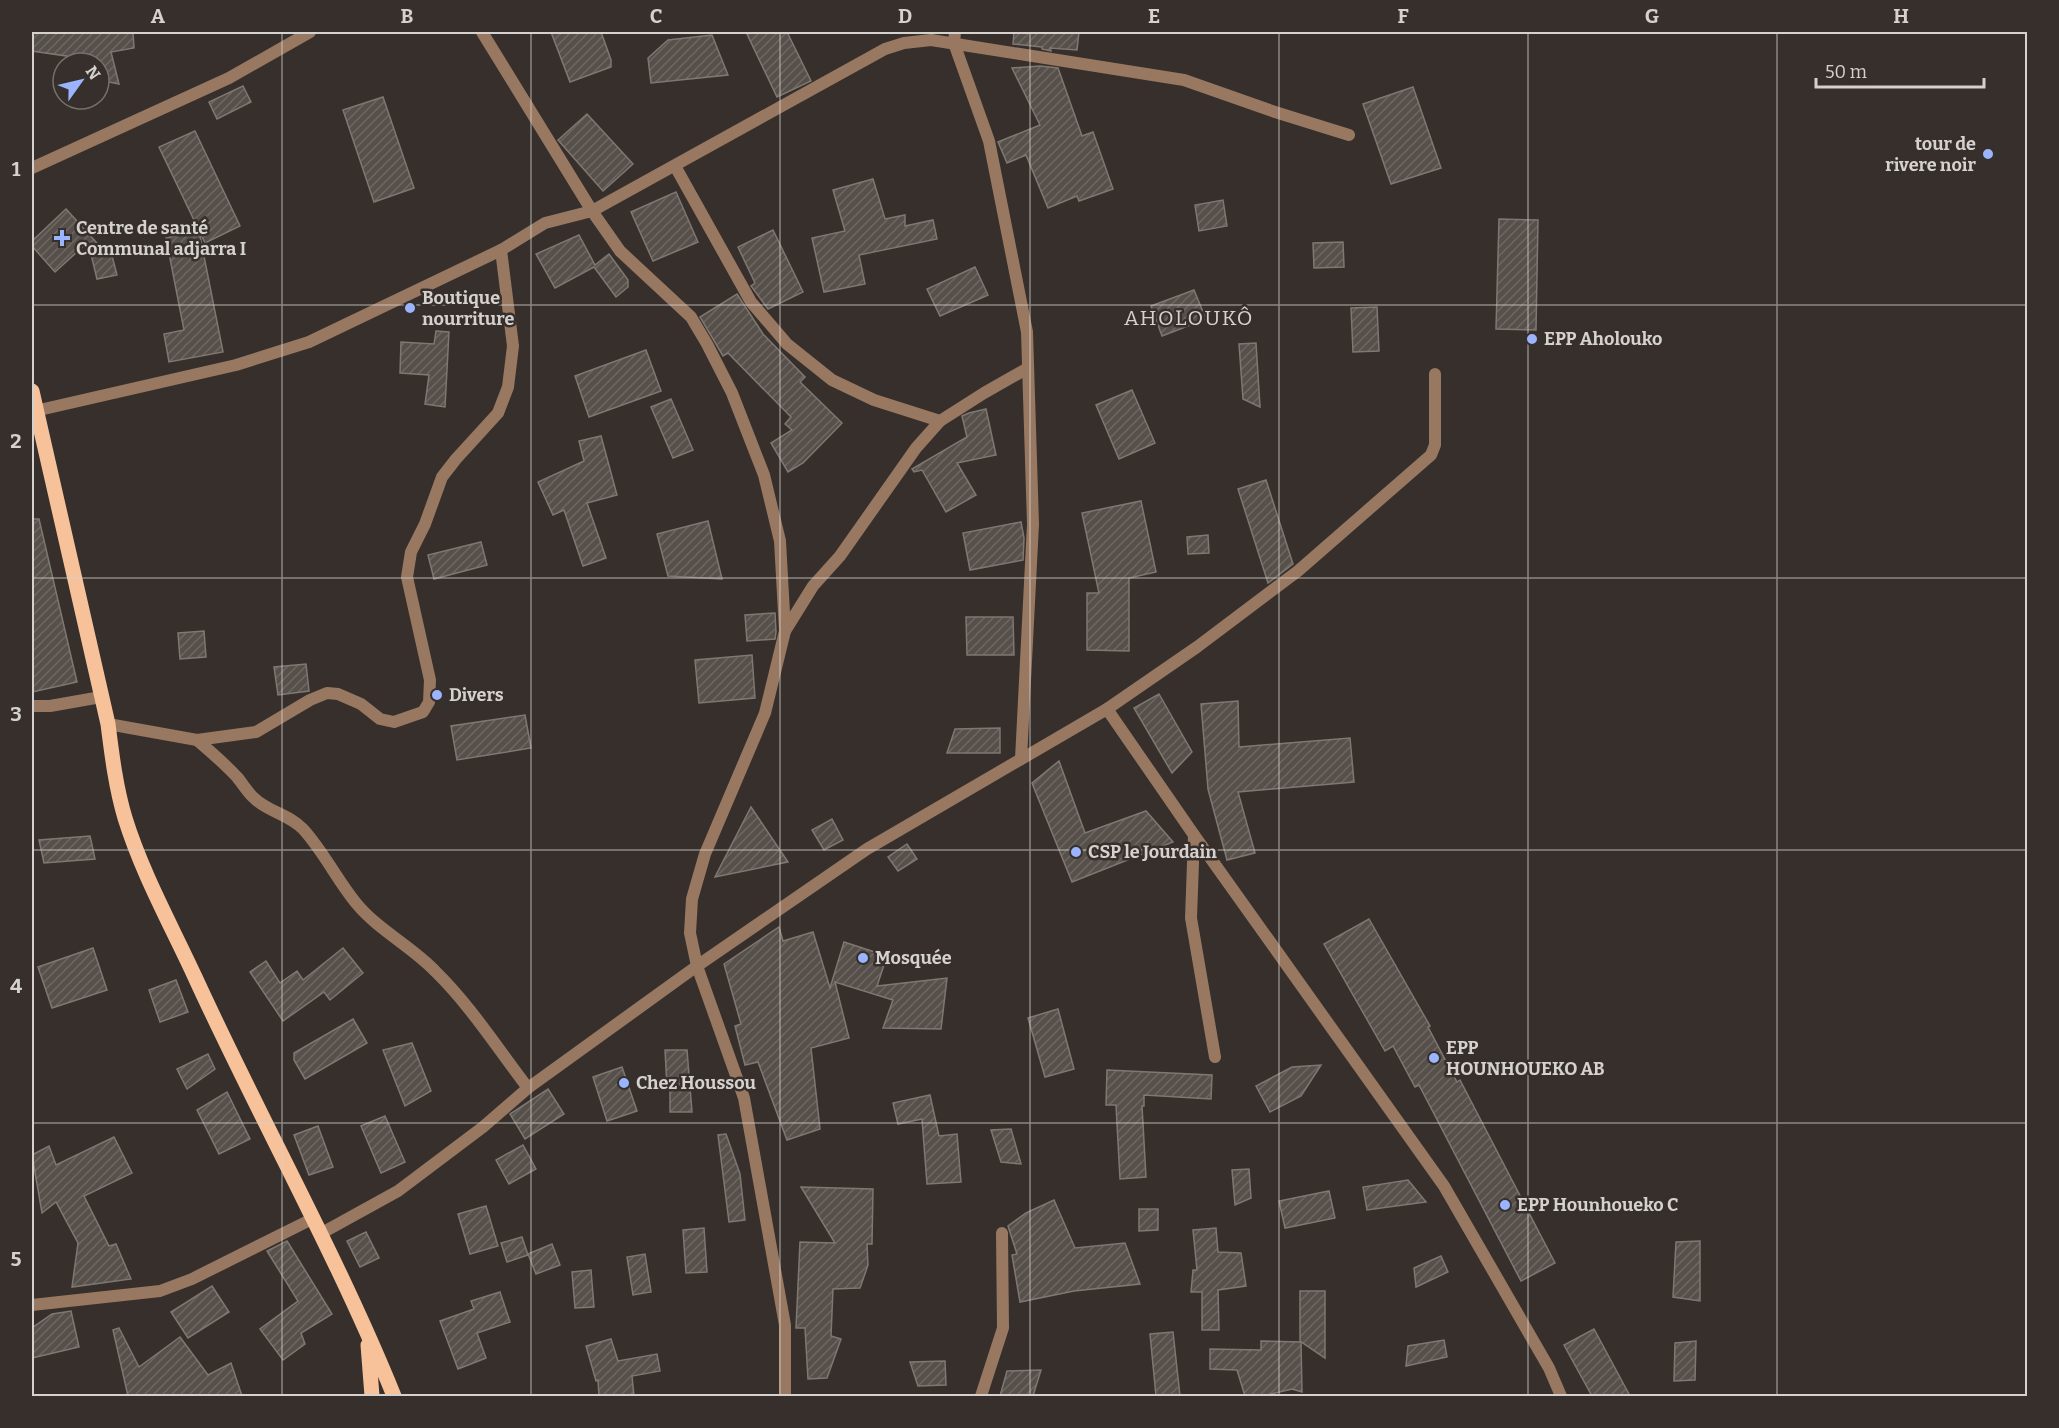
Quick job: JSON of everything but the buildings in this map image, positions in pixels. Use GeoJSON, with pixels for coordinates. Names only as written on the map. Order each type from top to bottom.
{"type":"FeatureCollection","features":[{"type":"Feature","properties":{"kind":"main road"},"geometry":{"type":"LineString","coordinates":[[32,391],[34,411],[108,724],[112,757],[125,818],[143,864],[212,1014],[367,1330],[394,1396]]}},
{"type":"Feature","properties":{"kind":"main road"},"geometry":{"type":"LineString","coordinates":[[367,1330],[372,1396]]}},
{"type":"Feature","properties":{"kind":"street"},"geometry":{"type":"LineString","coordinates":[[32,168],[229,78],[310,32]]}},
{"type":"Feature","properties":{"kind":"street"},"geometry":{"type":"LineString","coordinates":[[482,32],[592,211],[620,251],[690,317],[707,344],[732,393],[764,475],[780,541],[785,631],[765,714],[705,854],[692,899],[690,933],[697,966],[744,1098],[785,1325],[785,1396]]}},
{"type":"Feature","properties":{"kind":"street"},"geometry":{"type":"LineString","coordinates":[[34,411],[236,364],[309,342],[501,250],[545,223],[592,211],[885,49],[904,43],[955,37],[1184,80],[1349,135]]}},
{"type":"Feature","properties":{"kind":"street"},"geometry":{"type":"LineString","coordinates":[[955,37],[989,141],[1026,332],[1033,524],[1021,759]]}},
{"type":"Feature","properties":{"kind":"street"},"geometry":{"type":"LineString","coordinates":[[675,166],[751,302],[787,344],[832,380],[874,400],[940,421]]}},
{"type":"Feature","properties":{"kind":"street"},"geometry":{"type":"LineString","coordinates":[[108,724],[197,740],[256,732],[309,700],[327,693],[338,694],[361,704],[380,719],[394,722],[423,712],[429,702],[430,680],[406,577],[411,552],[425,524],[442,477],[498,413],[508,387],[513,346],[501,250]]}},
{"type":"Feature","properties":{"kind":"street"},"geometry":{"type":"LineString","coordinates":[[785,631],[813,586],[840,556],[916,448],[940,421],[1028,368]]}},
{"type":"Feature","properties":{"kind":"street"},"geometry":{"type":"LineString","coordinates":[[320,1234],[398,1191],[483,1127],[528,1088],[697,966],[867,849],[1107,709],[1279,586],[1431,455],[1435,445],[1435,374]]}},
{"type":"Feature","properties":{"kind":"street"},"geometry":{"type":"LineString","coordinates":[[32,706],[50,706],[101,697]]}},
{"type":"Feature","properties":{"kind":"street"},"geometry":{"type":"LineString","coordinates":[[1107,709],[1444,1186],[1548,1368],[1561,1396]]}},
{"type":"Feature","properties":{"kind":"street"},"geometry":{"type":"LineString","coordinates":[[197,740],[232,772],[252,797],[268,808],[286,815],[304,830],[330,862],[356,903],[379,925],[436,971],[463,1002],[528,1088]]}},
{"type":"Feature","properties":{"kind":"street"},"geometry":{"type":"LineString","coordinates":[[1194,835],[1191,918],[1215,1057]]}},
{"type":"Feature","properties":{"kind":"street"},"geometry":{"type":"LineString","coordinates":[[32,1305],[160,1291],[192,1279],[312,1219]]}},
{"type":"Feature","properties":{"kind":"street"},"geometry":{"type":"LineString","coordinates":[[981,1396],[1003,1328],[1002,1233]]}},
{"type":"Feature","properties":{"kind":"place","name":"tour de rivere noir"},"geometry":{"type":"Point","coordinates":[1988,154]}},
{"type":"Feature","properties":{"kind":"place","name":"Centre de santé Communal adjarra I"},"geometry":{"type":"Point","coordinates":[62,238]}},
{"type":"Feature","properties":{"kind":"place","name":"Boutique nourriture"},"geometry":{"type":"Point","coordinates":[410,308]}},
{"type":"Feature","properties":{"kind":"place","name":"EPP Aholouko"},"geometry":{"type":"Point","coordinates":[1532,339]}},
{"type":"Feature","properties":{"kind":"place","name":"Divers"},"geometry":{"type":"Point","coordinates":[437,695]}},
{"type":"Feature","properties":{"kind":"place","name":"CSP le Jourdain"},"geometry":{"type":"Point","coordinates":[1076,852]}},
{"type":"Feature","properties":{"kind":"place","name":"Mosquée"},"geometry":{"type":"Point","coordinates":[863,958]}},
{"type":"Feature","properties":{"kind":"place","name":"EPP HOUNHOUEKO AB"},"geometry":{"type":"Point","coordinates":[1434,1058]}},
{"type":"Feature","properties":{"kind":"place","name":"Chez Houssou"},"geometry":{"type":"Point","coordinates":[624,1083]}},
{"type":"Feature","properties":{"kind":"place","name":"EPP Hounhoueko C"},"geometry":{"type":"Point","coordinates":[1505,1205]}},
{"type":"Feature","properties":{"kind":"district","name":"AHOLOUKÔ"},"geometry":{"type":"Point","coordinates":[1189,318]}}]}
